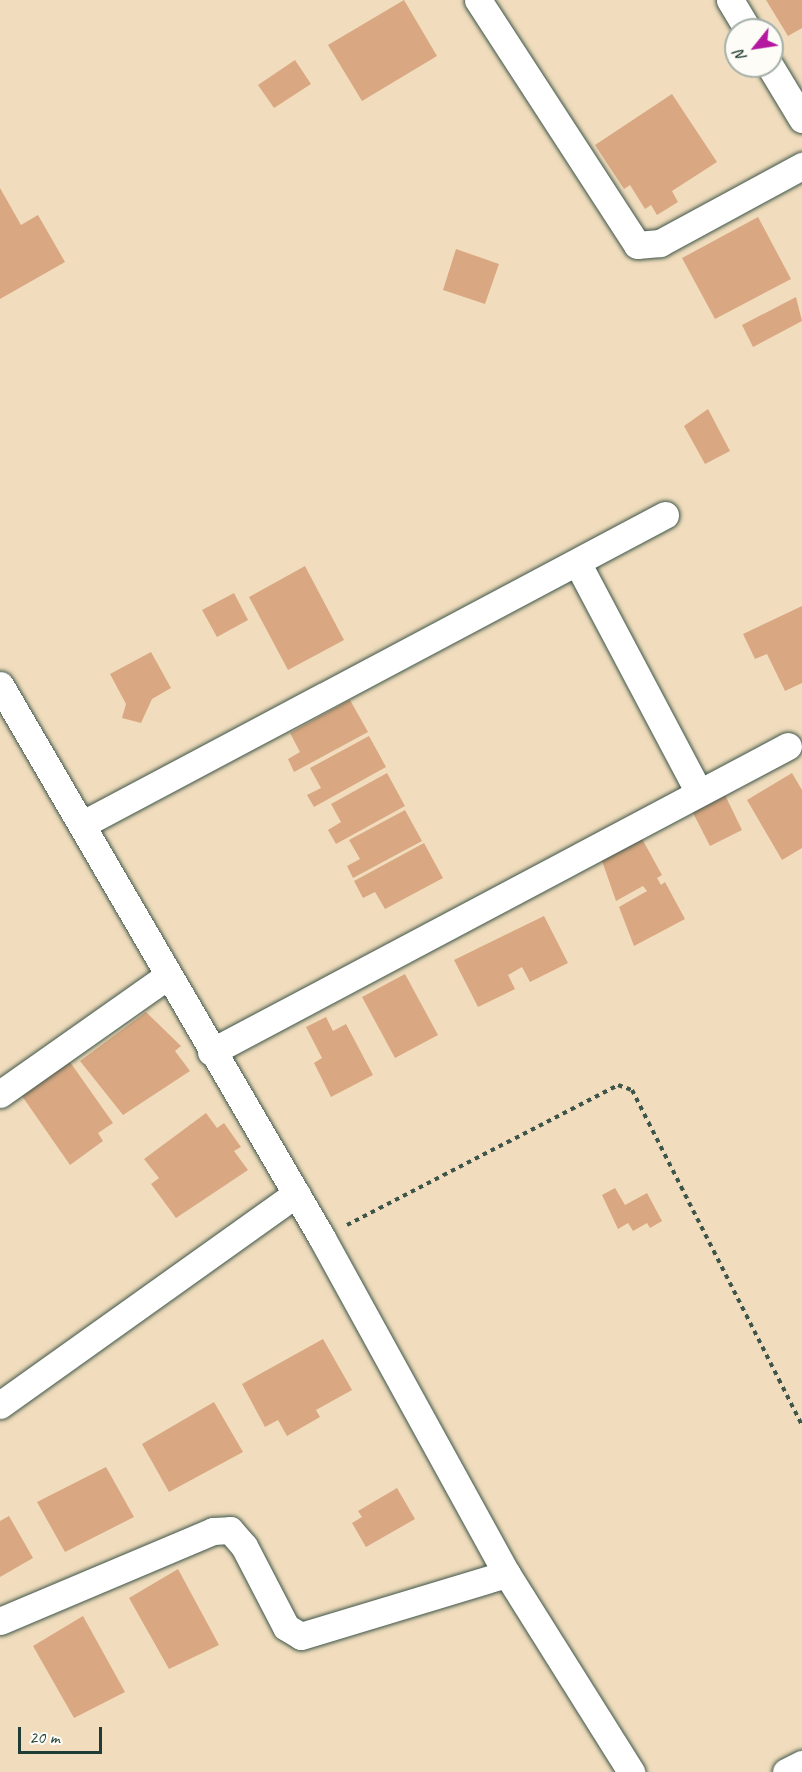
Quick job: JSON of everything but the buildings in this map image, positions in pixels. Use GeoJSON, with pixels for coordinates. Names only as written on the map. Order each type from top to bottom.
{"type":"FeatureCollection","features":[{"type":"Feature","properties":{"kind":"street"},"geometry":{"type":"LineString","coordinates":[[478,0],[637,245],[660,243],[802,166]]}},
{"type":"Feature","properties":{"kind":"street"},"geometry":{"type":"LineString","coordinates":[[730,0],[741,18]]}},
{"type":"Feature","properties":{"kind":"street"},"geometry":{"type":"LineString","coordinates":[[777,78],[802,119]]}},
{"type":"Feature","properties":{"kind":"street"},"geometry":{"type":"LineString","coordinates":[[83,824],[578,564],[664,515]]}},
{"type":"Feature","properties":{"kind":"street"},"geometry":{"type":"LineString","coordinates":[[578,564],[698,791]]}},
{"type":"Feature","properties":{"kind":"street"},"geometry":{"type":"LineString","coordinates":[[0,685],[83,824],[166,977],[322,1238],[507,1574],[631,1772]]}},
{"type":"Feature","properties":{"kind":"street"},"geometry":{"type":"LineString","coordinates":[[211,1052],[698,791],[788,746]]}},
{"type":"Feature","properties":{"kind":"street"},"geometry":{"type":"LineString","coordinates":[[0,1094],[166,977]]}},
{"type":"Feature","properties":{"kind":"street"},"geometry":{"type":"LineString","coordinates":[[0,1405],[296,1194]]}},
{"type":"Feature","properties":{"kind":"street"},"geometry":{"type":"LineString","coordinates":[[0,1622],[213,1531],[230,1530],[244,1546],[286,1627],[301,1636],[507,1574]]}},
{"type":"Feature","properties":{"kind":"street"},"geometry":{"type":"LineString","coordinates":[[786,1772],[802,1764]]}},
{"type":"Feature","properties":{"kind":"path"},"geometry":{"type":"LineString","coordinates":[[322,1238],[618,1085],[632,1090],[802,1425]]}}]}
